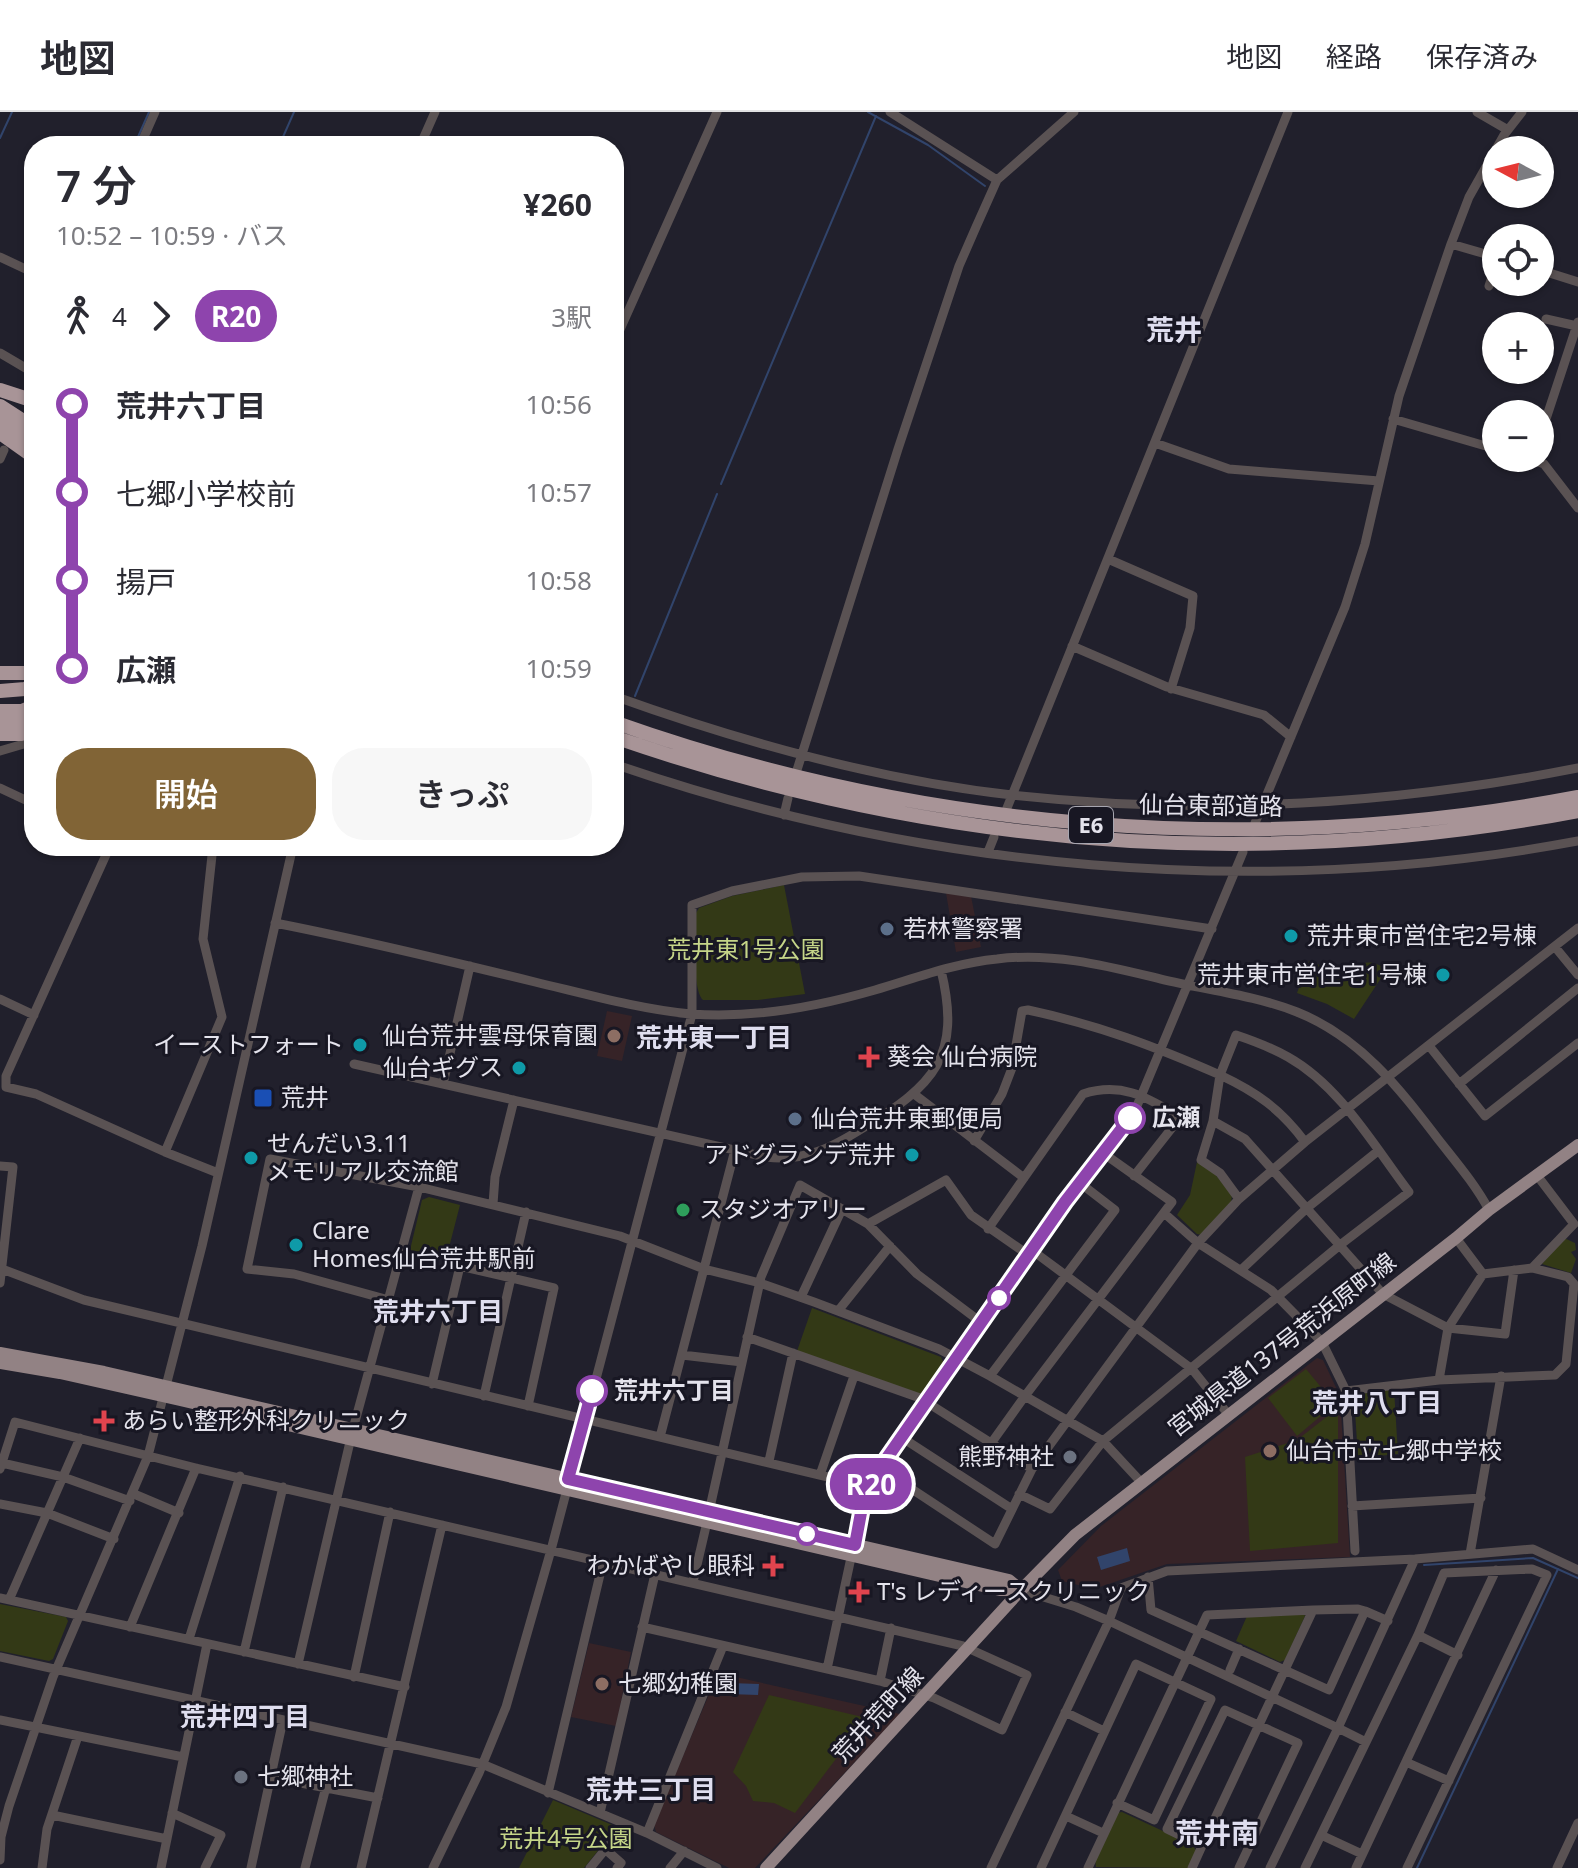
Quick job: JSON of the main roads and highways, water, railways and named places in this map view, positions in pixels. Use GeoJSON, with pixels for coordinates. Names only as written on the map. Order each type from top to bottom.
{"type":"FeatureCollection","features":[{"type":"Feature","properties":{"kind":"highway"},"geometry":{"type":"LineString","coordinates":[[0,390],[24,390]]}},
{"type":"Feature","properties":{"kind":"highway"},"geometry":{"type":"LineString","coordinates":[[0,406],[24,422]]}},
{"type":"Feature","properties":{"kind":"highway"},"geometry":{"type":"LineString","coordinates":[[0,421],[24,437]]}},
{"type":"Feature","properties":{"kind":"highway"},"geometry":{"type":"LineString","coordinates":[[0,433],[24,450]]}},
{"type":"Feature","properties":{"kind":"highway"},"geometry":{"type":"LineString","coordinates":[[0,676],[24,694]]}},
{"type":"Feature","properties":{"kind":"highway"},"geometry":{"type":"LineString","coordinates":[[0,688],[24,684]]}},
{"type":"Feature","properties":{"kind":"highway"},"geometry":{"type":"LineString","coordinates":[[0,701],[24,700]]}},
{"type":"Feature","properties":{"kind":"highway"},"geometry":{"type":"LineString","coordinates":[[0,731],[24,708]]}},
{"type":"Feature","properties":{"kind":"highway"},"geometry":{"type":"LineString","coordinates":[[0,717],[22,716],[24,713]]}},
{"type":"Feature","properties":{"kind":"highway"},"geometry":{"type":"LineString","coordinates":[[0,731],[22,728],[24,722]]}},
{"type":"Feature","properties":{"kind":"highway","name":"仙台東部道路"},"geometry":{"type":"LineString","coordinates":[[624,725],[717,756],[867,793],[990,814],[1090,825],[1186,830],[1306,829],[1443,818],[1578,797]]}},
{"type":"Feature","properties":{"kind":"highway","name":"仙台東部道路"},"geometry":{"type":"LineString","coordinates":[[624,740],[763,783],[865,807],[987,828],[1104,840],[1259,844],[1354,840],[1491,825],[1578,811]]}},
{"type":"Feature","properties":{"kind":"main road","name":"宮城県道137号荒浜原町線"},"geometry":{"type":"LineString","coordinates":[[1021,1590],[1075,1535],[1141,1482],[1536,1174],[1575,1153]]}},
{"type":"Feature","properties":{"kind":"main road"},"geometry":{"type":"LineString","coordinates":[[0,1353],[62,1363],[164,1391],[854,1550],[1000,1590],[1021,1590]]}},
{"type":"Feature","properties":{"kind":"main road"},"geometry":{"type":"LineString","coordinates":[[0,1363],[164,1391]]}},
{"type":"Feature","properties":{"kind":"main road","name":"荒井荒町線"},"geometry":{"type":"LineString","coordinates":[[766,1868],[1021,1590]]}},
{"type":"Feature","properties":{"kind":"water"},"geometry":{"type":"Polygon","coordinates":[[[1127,1548],[1130,1561],[1101,1570],[1097,1557],[1127,1548]]]}},
{"type":"Feature","properties":{"kind":"water"},"geometry":{"type":"Polygon","coordinates":[[[729,1683],[759,1684],[758,1695],[728,1694],[729,1683]]]}},
{"type":"Feature","properties":{"kind":"waterway"},"geometry":{"type":"LineString","coordinates":[[0,138],[12,112]]}},
{"type":"Feature","properties":{"kind":"waterway"},"geometry":{"type":"LineString","coordinates":[[138,136],[149,112]]}},
{"type":"Feature","properties":{"kind":"waterway"},"geometry":{"type":"LineString","coordinates":[[283,136],[294,112]]}},
{"type":"Feature","properties":{"kind":"waterway"},"geometry":{"type":"LineString","coordinates":[[868,112],[928,145],[985,186]]}},
{"type":"Feature","properties":{"kind":"waterway"},"geometry":{"type":"LineString","coordinates":[[721,484],[876,116]]}},
{"type":"Feature","properties":{"kind":"waterway"},"geometry":{"type":"LineString","coordinates":[[635,696],[717,494]]}},
{"type":"Feature","properties":{"kind":"waterway"},"geometry":{"type":"LineString","coordinates":[[1424,1565],[1533,1558],[1578,1578]]}},
{"type":"Feature","properties":{"kind":"waterway"},"geometry":{"type":"LineString","coordinates":[[1417,1868],[1558,1569]]}},
{"type":"Feature","properties":{"kind":"place","name":"若林警察署"},"geometry":{"type":"Point","coordinates":[887,929]}},
{"type":"Feature","properties":{"kind":"place","name":"荒井東市営住宅2号棟"},"geometry":{"type":"Point","coordinates":[1291,936]}},
{"type":"Feature","properties":{"kind":"place","name":"荒井東市営住宅1号棟"},"geometry":{"type":"Point","coordinates":[1443,975]}},
{"type":"Feature","properties":{"kind":"place","name":"仙台荒井雲母保育園"},"geometry":{"type":"Point","coordinates":[614,1036]}},
{"type":"Feature","properties":{"kind":"place","name":"イーストフォート"},"geometry":{"type":"Point","coordinates":[360,1045]}},
{"type":"Feature","properties":{"kind":"place","name":"葵会 仙台病院"},"geometry":{"type":"Point","coordinates":[869,1057]}},
{"type":"Feature","properties":{"kind":"place","name":"仙台ギグス"},"geometry":{"type":"Point","coordinates":[519,1068]}},
{"type":"Feature","properties":{"kind":"place","name":"荒井"},"geometry":{"type":"Point","coordinates":[263,1098]}},
{"type":"Feature","properties":{"kind":"place","name":"広瀬"},"geometry":{"type":"Point","coordinates":[1130,1118]}},
{"type":"Feature","properties":{"kind":"place","name":"仙台荒井東郵便局"},"geometry":{"type":"Point","coordinates":[795,1119]}},
{"type":"Feature","properties":{"kind":"place","name":"アドグランデ荒井"},"geometry":{"type":"Point","coordinates":[912,1155]}},
{"type":"Feature","properties":{"kind":"place","name":"せんだい3.11 メモリアル交流館"},"geometry":{"type":"Point","coordinates":[251,1158]}},
{"type":"Feature","properties":{"kind":"place","name":"スタジオアリー"},"geometry":{"type":"Point","coordinates":[683,1210]}},
{"type":"Feature","properties":{"kind":"place","name":"Clare Homes仙台荒井駅前"},"geometry":{"type":"Point","coordinates":[296,1245]}},
{"type":"Feature","properties":{"kind":"place","name":"荒井六丁目"},"geometry":{"type":"Point","coordinates":[592,1391]}},
{"type":"Feature","properties":{"kind":"place","name":"あらい整形外科クリニック"},"geometry":{"type":"Point","coordinates":[104,1421]}},
{"type":"Feature","properties":{"kind":"place","name":"仙台市立七郷中学校"},"geometry":{"type":"Point","coordinates":[1270,1451]}},
{"type":"Feature","properties":{"kind":"place","name":"熊野神社"},"geometry":{"type":"Point","coordinates":[1070,1457]}},
{"type":"Feature","properties":{"kind":"place","name":"わかばやし眼科"},"geometry":{"type":"Point","coordinates":[773,1566]}},
{"type":"Feature","properties":{"kind":"place","name":"T's レディースクリニック"},"geometry":{"type":"Point","coordinates":[859,1592]}},
{"type":"Feature","properties":{"kind":"place","name":"七郷幼稚園"},"geometry":{"type":"Point","coordinates":[602,1684]}},
{"type":"Feature","properties":{"kind":"place","name":"七郷神社"},"geometry":{"type":"Point","coordinates":[241,1777]}},
{"type":"Feature","properties":{"kind":"district","name":"荒井"},"geometry":{"type":"Point","coordinates":[1174,330]}},
{"type":"Feature","properties":{"kind":"district","name":"荒井東一丁目"},"geometry":{"type":"Point","coordinates":[714,1038]}},
{"type":"Feature","properties":{"kind":"district","name":"荒井六丁目"},"geometry":{"type":"Point","coordinates":[438,1312]}},
{"type":"Feature","properties":{"kind":"district","name":"荒井八丁目"},"geometry":{"type":"Point","coordinates":[1377,1403]}},
{"type":"Feature","properties":{"kind":"district","name":"荒井四丁目"},"geometry":{"type":"Point","coordinates":[245,1717]}},
{"type":"Feature","properties":{"kind":"district","name":"荒井三丁目"},"geometry":{"type":"Point","coordinates":[651,1790]}},
{"type":"Feature","properties":{"kind":"district","name":"荒井南"},"geometry":{"type":"Point","coordinates":[1217,1833]}},
{"type":"Feature","properties":{"kind":"park label","name":"荒井東1号公園"},"geometry":{"type":"Point","coordinates":[746,950]}},
{"type":"Feature","properties":{"kind":"park label","name":"荒井4号公園"},"geometry":{"type":"Point","coordinates":[566,1839]}}]}
